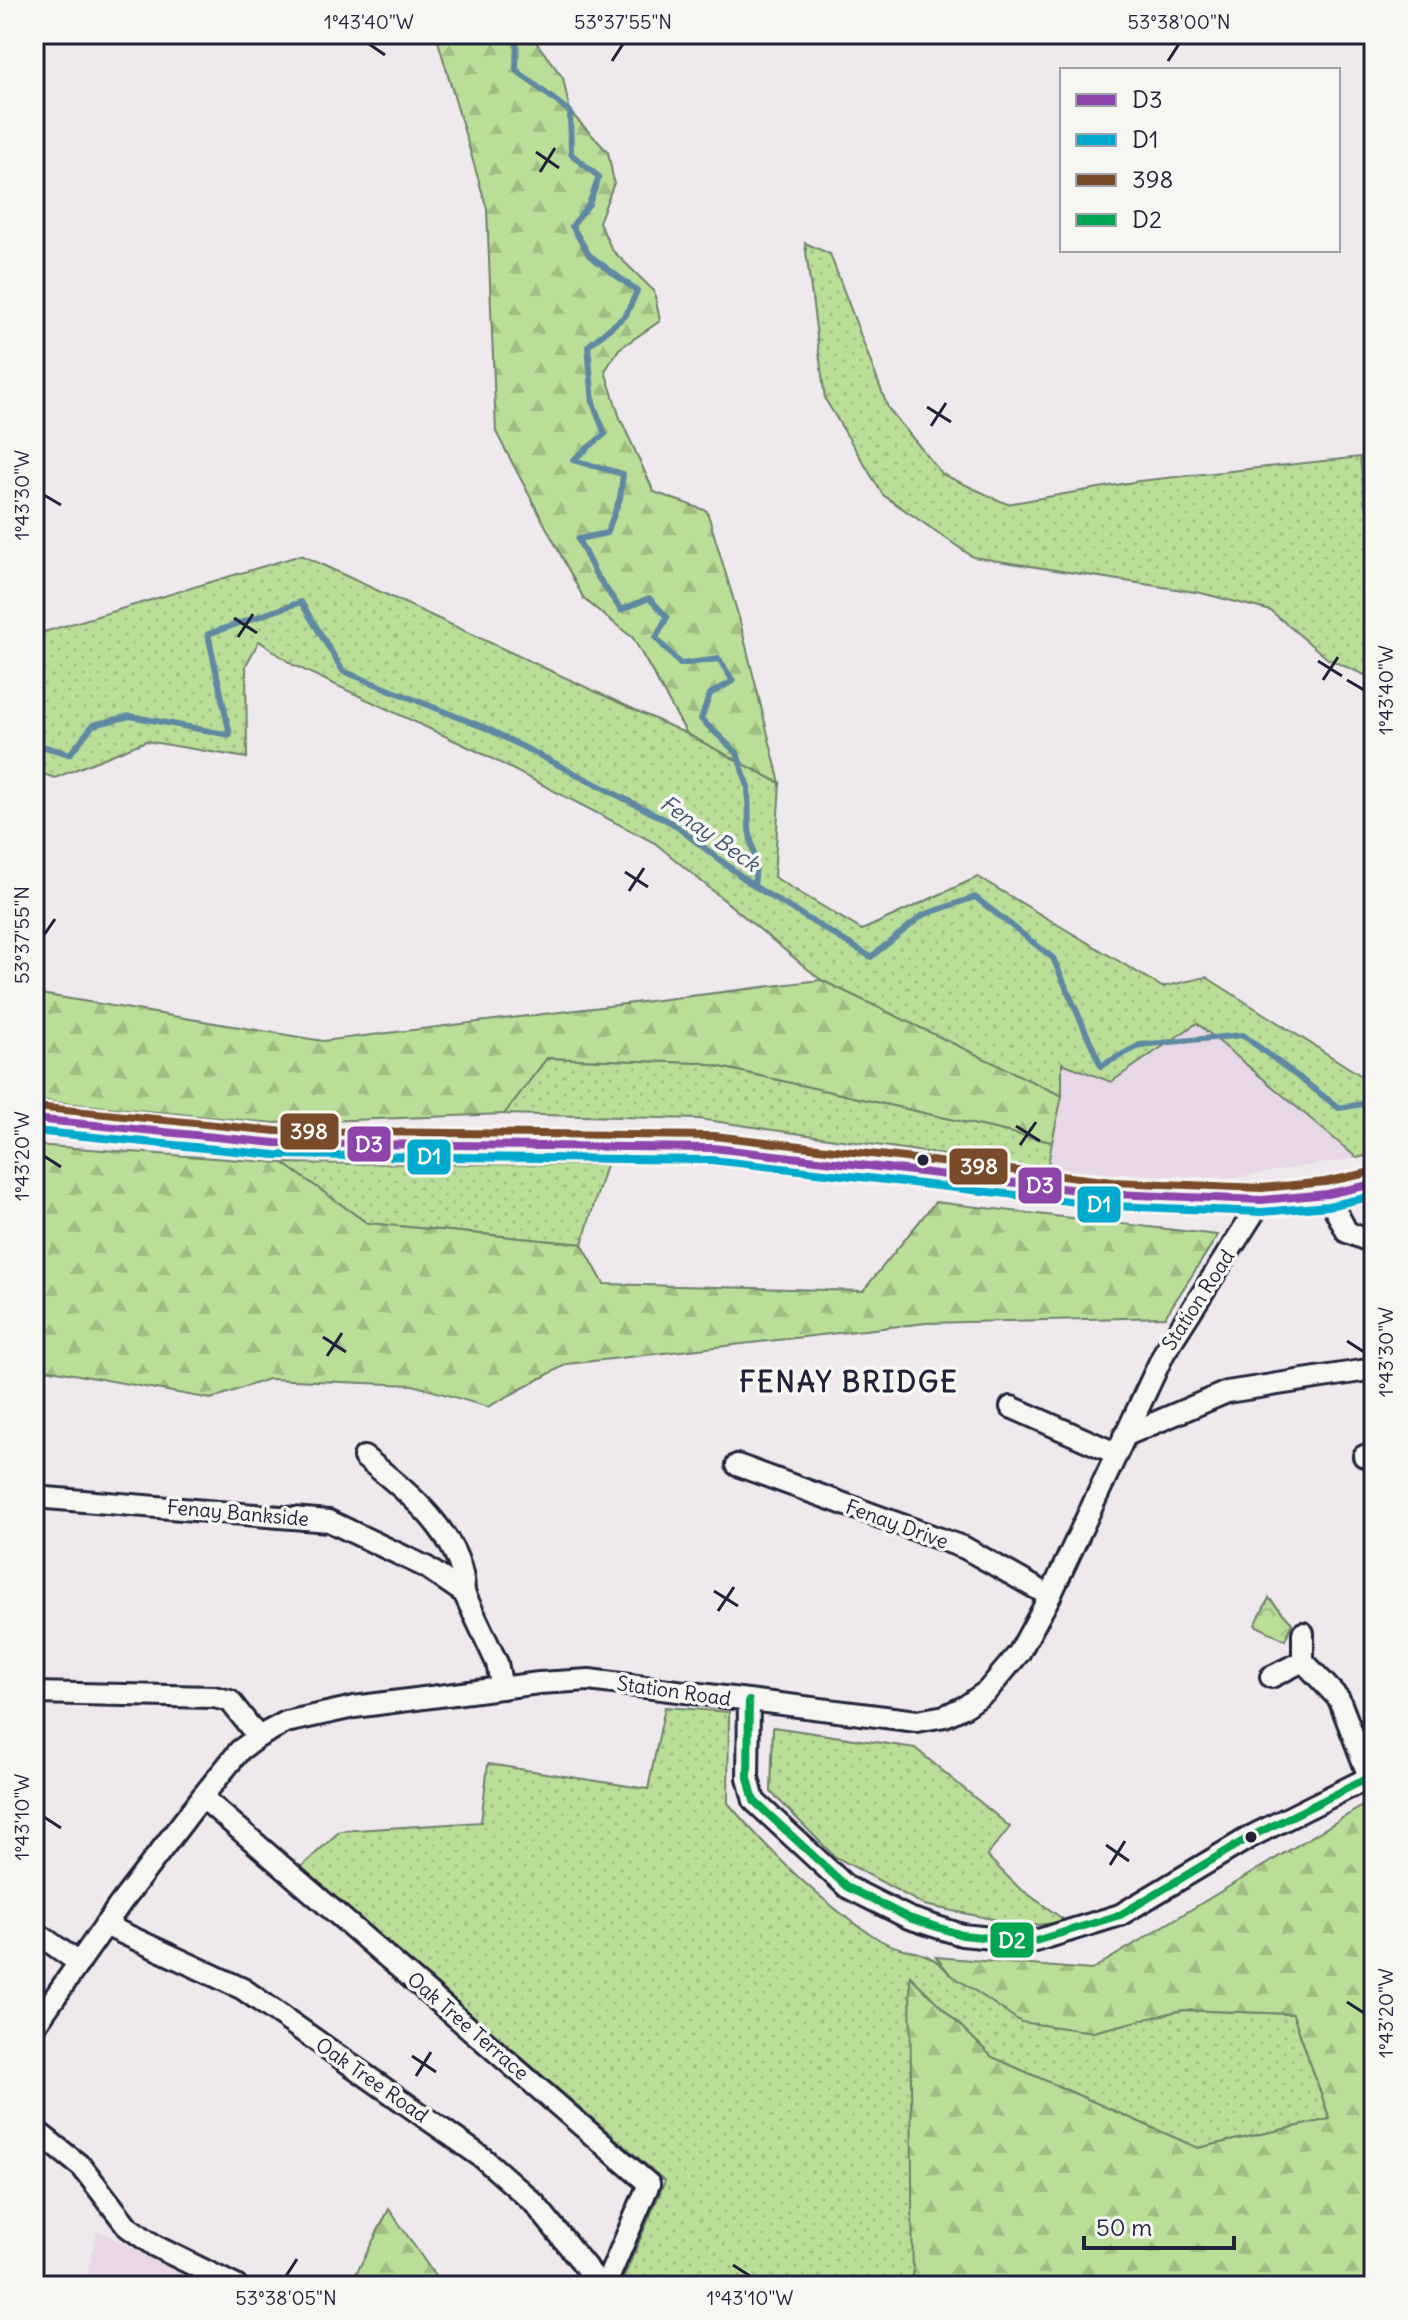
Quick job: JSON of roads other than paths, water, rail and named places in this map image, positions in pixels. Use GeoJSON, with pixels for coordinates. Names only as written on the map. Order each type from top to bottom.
{"type":"FeatureCollection","features":[{"type":"Feature","properties":{"kind":"highway"},"geometry":{"type":"LineString","coordinates":[[34,1119],[275,1143],[713,1148],[1112,1194],[1262,1200],[1327,1194],[1374,1184]]}},
{"type":"Feature","properties":{"kind":"street"},"geometry":{"type":"LineString","coordinates":[[1327,1194],[1347,1232],[1374,1243]]}},
{"type":"Feature","properties":{"kind":"street","name":"Station Road"},"geometry":{"type":"LineString","coordinates":[[34,2027],[105,1925],[240,1750],[286,1722],[315,1714],[502,1688],[589,1680],[917,1721],[945,1716],[987,1691],[1003,1674],[1050,1596],[1164,1353],[1262,1200]]}},
{"type":"Feature","properties":{"kind":"street"},"geometry":{"type":"LineString","coordinates":[[1011,1407],[1119,1444],[1227,1392],[1374,1369]]}},
{"type":"Feature","properties":{"kind":"street"},"geometry":{"type":"LineString","coordinates":[[364,1457],[398,1483],[453,1550],[464,1581],[464,1593],[497,1663],[502,1688]]}},
{"type":"Feature","properties":{"kind":"street","name":"Fenay Drive"},"geometry":{"type":"LineString","coordinates":[[737,1465],[965,1548],[1050,1596]]}},
{"type":"Feature","properties":{"kind":"street","name":"Fenay Bankside"},"geometry":{"type":"LineString","coordinates":[[34,1497],[329,1521],[426,1567],[464,1593]]}},
{"type":"Feature","properties":{"kind":"street"},"geometry":{"type":"LineString","coordinates":[[749,1701],[748,1778],[754,1801],[847,1887],[909,1918],[962,1935],[1032,1942],[1120,1915],[1250,1837],[1371,1776],[1339,1699],[1303,1661],[1303,1633]]}},
{"type":"Feature","properties":{"kind":"street"},"geometry":{"type":"LineString","coordinates":[[1271,1677],[1303,1661]]}},
{"type":"Feature","properties":{"kind":"street"},"geometry":{"type":"LineString","coordinates":[[34,1693],[214,1697],[230,1701],[258,1737]]}},
{"type":"Feature","properties":{"kind":"street","name":"Oak Tree Terrace"},"geometry":{"type":"LineString","coordinates":[[202,1797],[649,2184],[603,2286]]}},
{"type":"Feature","properties":{"kind":"street","name":"Oak Tree Road"},"geometry":{"type":"LineString","coordinates":[[105,1925],[243,1989],[483,2158],[535,2204],[603,2286]]}},
{"type":"Feature","properties":{"kind":"street"},"geometry":{"type":"LineString","coordinates":[[34,1931],[79,1963]]}},
{"type":"Feature","properties":{"kind":"street"},"geometry":{"type":"LineString","coordinates":[[34,2129],[82,2167],[128,2227],[155,2246],[236,2286]]}},
{"type":"Feature","properties":{"kind":"waterway"},"geometry":{"type":"LineString","coordinates":[[517,34],[516,70],[570,112],[571,154],[599,177],[589,204],[572,226],[589,255],[637,291],[626,315],[588,346],[593,403],[605,434],[573,460],[623,474],[620,498],[607,533],[578,539],[595,573],[621,610],[649,598],[667,617],[656,638],[680,664],[719,659],[733,681],[710,694],[701,719],[737,753],[748,787],[749,829],[756,866],[754,886]]}},
{"type":"Feature","properties":{"kind":"waterway","name":"Fenay Beck"},"geometry":{"type":"LineString","coordinates":[[34,744],[70,754],[93,725],[130,716],[230,735],[208,634],[301,602],[343,671],[488,729],[672,823],[754,886],[871,957],[923,915],[975,897],[1053,958],[1101,1066],[1140,1045],[1243,1035],[1339,1108],[1374,1102]]}},
{"type":"Feature","properties":{"kind":"district","name":"FENAY BRIDGE"},"geometry":{"type":"Point","coordinates":[849,1382]}}]}
